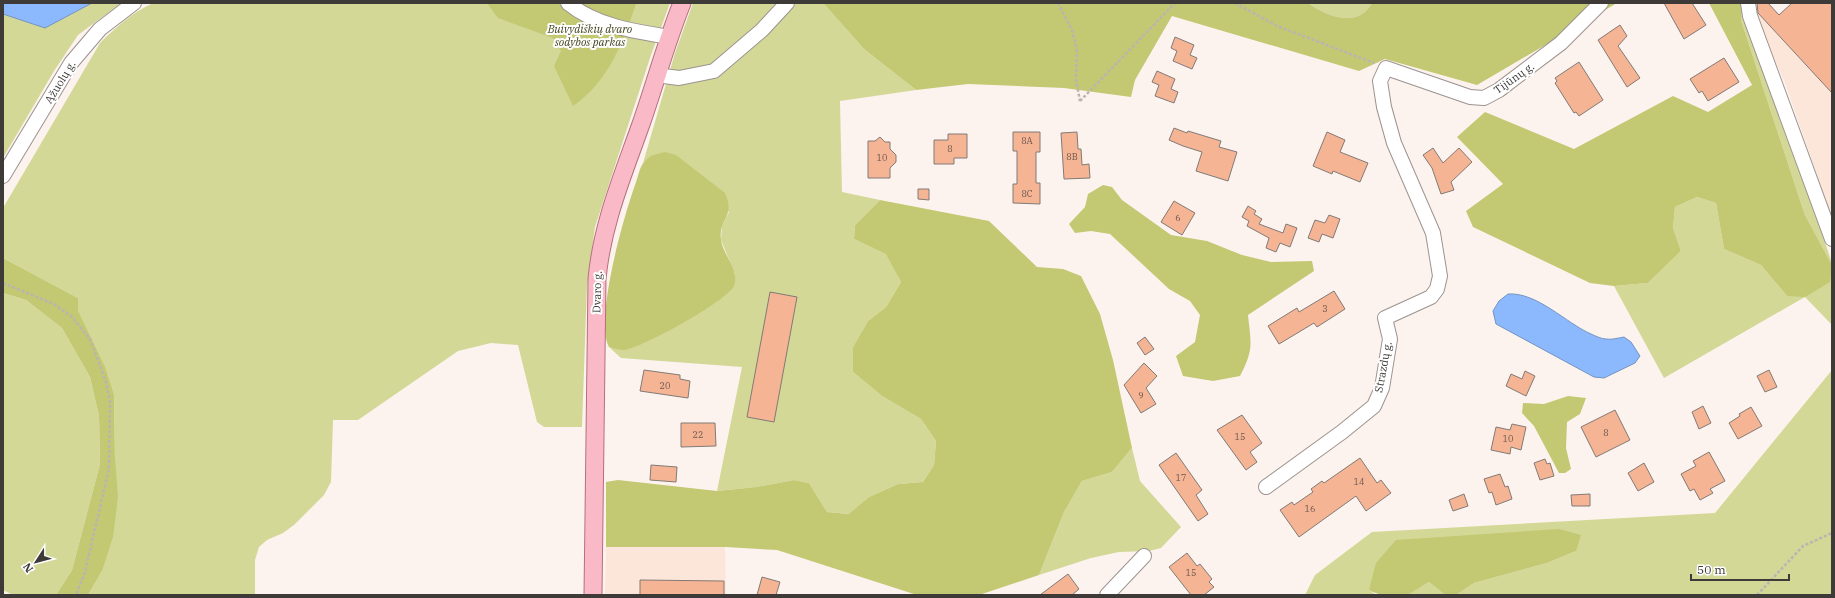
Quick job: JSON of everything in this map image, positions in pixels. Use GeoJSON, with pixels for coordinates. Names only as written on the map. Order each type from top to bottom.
{"type":"FeatureCollection","features":[{"type":"Feature","properties":{"kind":"main road","name":"Dvaro g."},"geometry":{"type":"LineString","coordinates":[[594,595],[597,279],[599,253],[615,193],[641,124],[656,75],[682,3]]}},
{"type":"Feature","properties":{"kind":"street","name":"Ąžuolų g."},"geometry":{"type":"LineString","coordinates":[[3,176],[72,63],[100,29],[134,3]]}},
{"type":"Feature","properties":{"kind":"street"},"geometry":{"type":"LineString","coordinates":[[568,3],[579,12],[623,29],[669,37]]}},
{"type":"Feature","properties":{"kind":"street"},"geometry":{"type":"LineString","coordinates":[[656,75],[679,78],[714,71],[762,30],[787,3]]}},
{"type":"Feature","properties":{"kind":"street","name":"Tijūnų g."},"geometry":{"type":"LineString","coordinates":[[1386,68],[1470,97],[1484,98],[1499,90],[1561,43],[1601,3]]}},
{"type":"Feature","properties":{"kind":"street"},"geometry":{"type":"LineString","coordinates":[[1748,3],[1750,16],[1832,239]]}},
{"type":"Feature","properties":{"kind":"street","name":"Strazdų g."},"geometry":{"type":"LineString","coordinates":[[1266,486],[1342,432],[1374,406],[1382,388],[1390,338],[1385,318],[1431,297],[1437,289],[1440,276],[1432,233],[1394,144],[1384,107],[1380,81],[1386,68]]}},
{"type":"Feature","properties":{"kind":"street"},"geometry":{"type":"LineString","coordinates":[[1108,595],[1144,556]]}},
{"type":"Feature","properties":{"kind":"path"},"geometry":{"type":"LineString","coordinates":[[1058,3],[1072,30],[1077,50],[1076,80],[1080,101],[1175,3]]}},
{"type":"Feature","properties":{"kind":"path"},"geometry":{"type":"LineString","coordinates":[[1235,3],[1277,26],[1386,68]]}},
{"type":"Feature","properties":{"kind":"path"},"geometry":{"type":"LineString","coordinates":[[3,283],[54,304],[72,317],[90,339],[106,382],[110,401],[109,468],[85,572],[76,595]]}},
{"type":"Feature","properties":{"kind":"path"},"geometry":{"type":"LineString","coordinates":[[1757,595],[1803,546],[1832,533]]}},
{"type":"Feature","properties":{"kind":"shaded area"},"geometry":{"type":"Polygon","coordinates":[[[1746,3],[1749,3],[1832,93],[1832,218],[1784,80],[1746,3]]]}},
{"type":"Feature","properties":{"kind":"shaded area"},"geometry":{"type":"Polygon","coordinates":[[[606,547],[725,547],[726,595],[605,595],[606,547]]]}},
{"type":"Feature","properties":{"kind":"green space"},"geometry":{"type":"Polygon","coordinates":[[[92,3],[121,3],[78,35],[54,71],[3,158],[3,14],[45,28],[92,3]]]}},
{"type":"Feature","properties":{"kind":"green space"},"geometry":{"type":"Polygon","coordinates":[[[153,3],[670,3],[651,55],[595,227],[587,286],[582,427],[544,427],[537,422],[518,345],[491,343],[458,351],[358,420],[333,420],[331,482],[324,495],[294,525],[283,533],[267,540],[259,547],[255,560],[255,595],[88,595],[102,571],[115,458],[114,395],[77,311],[78,298],[3,258],[3,208],[100,43],[112,31],[138,11],[153,3]]]}},
{"type":"Feature","properties":{"kind":"green space","name":"Buivydiškių dvaro sodybos parkas"},"geometry":{"type":"Polygon","coordinates":[[[487,3],[636,4],[613,61],[596,85],[573,106],[554,66],[561,51],[553,38],[498,18],[487,3]]]}},
{"type":"Feature","properties":{"kind":"green space"},"geometry":{"type":"Polygon","coordinates":[[[693,3],[824,4],[864,49],[916,90],[840,101],[842,192],[880,200],[855,225],[854,239],[887,254],[901,282],[886,307],[868,321],[853,347],[853,372],[882,396],[921,419],[936,441],[934,465],[923,482],[898,484],[869,497],[850,514],[827,512],[809,483],[794,480],[756,487],[717,491],[742,367],[621,358],[609,347],[624,350],[735,274],[721,240],[722,226],[729,212],[649,157],[643,163],[675,53],[693,3]]]}},
{"type":"Feature","properties":{"kind":"green space"},"geometry":{"type":"Polygon","coordinates":[[[819,3],[1308,3],[1332,16],[1350,18],[1359,16],[1366,11],[1372,3],[1617,3],[1477,85],[1385,59],[1359,71],[1172,16],[1135,80],[1131,97],[1064,88],[968,84],[916,90],[864,49],[824,4],[819,3]]]}},
{"type":"Feature","properties":{"kind":"green space"},"geometry":{"type":"Polygon","coordinates":[[[1308,3],[1372,3],[1366,11],[1359,16],[1342,18],[1332,16],[1308,3]]]}},
{"type":"Feature","properties":{"kind":"green space"},"geometry":{"type":"Polygon","coordinates":[[[1709,3],[1741,3],[1741,20],[1805,215],[1832,265],[1830,282],[1805,297],[1787,296],[1761,265],[1724,249],[1716,203],[1697,197],[1675,207],[1673,228],[1681,251],[1648,283],[1614,286],[1590,283],[1473,227],[1466,211],[1503,184],[1457,137],[1485,112],[1574,149],[1673,96],[1708,112],[1752,85],[1709,3]]]}},
{"type":"Feature","properties":{"kind":"green space"},"geometry":{"type":"Polygon","coordinates":[[[1741,3],[1744,3],[1832,265],[1805,215],[1741,20],[1741,3]]]}},
{"type":"Feature","properties":{"kind":"green space"},"geometry":{"type":"Polygon","coordinates":[[[665,152],[676,155],[725,193],[729,208],[722,227],[721,240],[722,246],[735,274],[734,286],[728,293],[716,302],[665,333],[624,350],[609,347],[605,334],[605,315],[612,268],[624,220],[642,164],[651,156],[665,152]]]}},
{"type":"Feature","properties":{"kind":"green space"},"geometry":{"type":"Polygon","coordinates":[[[1103,185],[1112,187],[1122,200],[1171,235],[1207,241],[1242,255],[1271,262],[1312,261],[1314,271],[1248,315],[1250,346],[1248,359],[1240,376],[1213,381],[1183,376],[1176,356],[1195,342],[1200,315],[1190,301],[1169,289],[1110,234],[1091,231],[1075,233],[1069,224],[1085,207],[1088,194],[1103,185]]]}},
{"type":"Feature","properties":{"kind":"green space"},"geometry":{"type":"Polygon","coordinates":[[[1697,197],[1716,203],[1724,249],[1761,265],[1787,296],[1832,265],[1832,325],[1805,297],[1664,378],[1614,286],[1648,283],[1681,251],[1673,228],[1675,207],[1697,197]]]}},
{"type":"Feature","properties":{"kind":"green space"},"geometry":{"type":"Polygon","coordinates":[[[880,200],[989,221],[1037,267],[1063,269],[1081,276],[1100,314],[1113,360],[1132,448],[1112,472],[1082,481],[1064,512],[1039,575],[979,595],[917,595],[777,550],[725,547],[606,547],[606,482],[618,480],[717,491],[756,487],[794,480],[809,483],[827,512],[849,514],[869,497],[898,484],[923,482],[934,465],[936,441],[921,419],[882,396],[853,372],[853,347],[868,321],[886,307],[901,282],[886,254],[854,239],[855,225],[880,200]]]}},
{"type":"Feature","properties":{"kind":"green space"},"geometry":{"type":"Polygon","coordinates":[[[3,258],[78,298],[78,311],[105,367],[114,395],[115,458],[118,497],[113,537],[102,571],[88,595],[56,595],[72,570],[100,464],[99,416],[90,377],[62,328],[26,300],[3,293],[3,258]]]}},
{"type":"Feature","properties":{"kind":"green space"},"geometry":{"type":"Polygon","coordinates":[[[3,293],[26,300],[62,328],[90,377],[99,416],[100,464],[72,570],[56,595],[13,595],[3,590],[3,293]]]}},
{"type":"Feature","properties":{"kind":"green space"},"geometry":{"type":"Polygon","coordinates":[[[1832,370],[1832,595],[1456,595],[1474,583],[1547,563],[1576,551],[1369,590],[1376,595],[1305,595],[1315,575],[1372,532],[1715,513],[1832,370]]]}},
{"type":"Feature","properties":{"kind":"green space"},"geometry":{"type":"Polygon","coordinates":[[[1568,396],[1586,398],[1580,414],[1567,422],[1566,448],[1571,469],[1565,473],[1559,473],[1534,426],[1522,413],[1523,403],[1544,404],[1568,396]]]}},
{"type":"Feature","properties":{"kind":"green space"},"geometry":{"type":"Polygon","coordinates":[[[1132,448],[1140,481],[1181,527],[1161,548],[1149,551],[1119,552],[1091,558],[1039,575],[1064,512],[1082,481],[1112,472],[1132,448]]]}},
{"type":"Feature","properties":{"kind":"green space"},"geometry":{"type":"Polygon","coordinates":[[[1559,529],[1581,535],[1576,551],[1547,563],[1474,583],[1456,595],[1445,595],[1429,582],[1402,596],[1381,595],[1369,590],[1376,563],[1396,540],[1559,529]]]}},
{"type":"Feature","properties":{"kind":"green space"},"geometry":{"type":"Polygon","coordinates":[[[1429,582],[1445,595],[1405,595],[1417,587],[1429,582]]]}},
{"type":"Feature","properties":{"kind":"water"},"geometry":{"type":"Polygon","coordinates":[[[3,3],[92,3],[45,28],[3,14],[3,3]]]}},
{"type":"Feature","properties":{"kind":"water"},"geometry":{"type":"Polygon","coordinates":[[[1508,294],[1530,298],[1551,309],[1581,329],[1600,338],[1610,339],[1624,337],[1631,342],[1640,356],[1635,363],[1604,378],[1594,377],[1496,324],[1493,311],[1499,301],[1508,294]]]}},
{"type":"Feature","properties":{"kind":"building"},"geometry":{"type":"Polygon","coordinates":[[[1664,3],[1692,3],[1706,25],[1684,39],[1664,3]]]}},
{"type":"Feature","properties":{"kind":"building"},"geometry":{"type":"Polygon","coordinates":[[[1757,3],[1768,3],[1779,15],[1792,3],[1832,3],[1832,93],[1758,13],[1757,3]]]}},
{"type":"Feature","properties":{"kind":"building"},"geometry":{"type":"Polygon","coordinates":[[[1620,25],[1627,36],[1618,46],[1640,78],[1627,87],[1598,40],[1620,25]]]}},
{"type":"Feature","properties":{"kind":"building"},"geometry":{"type":"Polygon","coordinates":[[[1175,37],[1194,45],[1190,55],[1197,58],[1192,69],[1173,61],[1177,51],[1171,48],[1175,37]]]}},
{"type":"Feature","properties":{"kind":"building"},"geometry":{"type":"Polygon","coordinates":[[[1724,58],[1739,82],[1708,101],[1702,91],[1699,93],[1690,79],[1724,58]]]}},
{"type":"Feature","properties":{"kind":"building"},"geometry":{"type":"Polygon","coordinates":[[[1579,62],[1603,100],[1579,116],[1576,112],[1574,113],[1555,83],[1557,81],[1555,78],[1579,62]]]}},
{"type":"Feature","properties":{"kind":"building"},"geometry":{"type":"Polygon","coordinates":[[[1157,71],[1175,79],[1171,89],[1178,92],[1174,103],[1155,96],[1159,85],[1152,82],[1157,71]]]}},
{"type":"Feature","properties":{"kind":"building"},"geometry":{"type":"Polygon","coordinates":[[[1174,128],[1187,133],[1188,131],[1221,141],[1219,147],[1237,152],[1228,181],[1196,171],[1202,152],[1169,140],[1174,128]]]}},
{"type":"Feature","properties":{"kind":"building"},"geometry":{"type":"Polygon","coordinates":[[[1013,132],[1040,132],[1040,152],[1036,152],[1036,183],[1040,183],[1040,204],[1013,203],[1013,184],[1017,184],[1017,151],[1013,151],[1013,132]]]}},
{"type":"Feature","properties":{"kind":"building"},"geometry":{"type":"Polygon","coordinates":[[[1077,132],[1078,149],[1081,149],[1082,165],[1089,164],[1090,178],[1064,179],[1061,133],[1077,132]]]}},
{"type":"Feature","properties":{"kind":"building"},"geometry":{"type":"Polygon","coordinates":[[[1327,132],[1345,140],[1340,152],[1368,163],[1360,182],[1333,171],[1332,174],[1313,166],[1327,132]]]}},
{"type":"Feature","properties":{"kind":"building"},"geometry":{"type":"Polygon","coordinates":[[[948,134],[967,134],[967,158],[954,158],[954,164],[934,164],[934,140],[948,140],[948,134]]]}},
{"type":"Feature","properties":{"kind":"building"},"geometry":{"type":"Polygon","coordinates":[[[880,137],[885,142],[890,142],[890,149],[896,155],[896,162],[890,168],[890,178],[868,178],[868,141],[875,141],[880,137]]]}},
{"type":"Feature","properties":{"kind":"building"},"geometry":{"type":"Polygon","coordinates":[[[1433,148],[1443,163],[1459,148],[1472,162],[1451,182],[1454,190],[1441,194],[1432,168],[1423,155],[1433,148]]]}},
{"type":"Feature","properties":{"kind":"building"},"geometry":{"type":"Polygon","coordinates":[[[918,189],[929,189],[929,200],[918,199],[918,189]]]}},
{"type":"Feature","properties":{"kind":"building"},"geometry":{"type":"Polygon","coordinates":[[[1174,201],[1195,213],[1182,235],[1161,222],[1174,201]]]}},
{"type":"Feature","properties":{"kind":"building"},"geometry":{"type":"Polygon","coordinates":[[[1248,206],[1256,211],[1254,214],[1262,219],[1259,224],[1283,233],[1286,224],[1297,228],[1290,247],[1280,243],[1276,252],[1266,248],[1269,238],[1247,226],[1249,221],[1242,217],[1248,206]]]}},
{"type":"Feature","properties":{"kind":"building"},"geometry":{"type":"Polygon","coordinates":[[[1329,215],[1340,219],[1333,238],[1322,234],[1319,242],[1308,238],[1315,220],[1325,223],[1329,215]]]}},
{"type":"Feature","properties":{"kind":"building"},"geometry":{"type":"Polygon","coordinates":[[[1334,291],[1345,309],[1317,327],[1314,323],[1279,344],[1268,326],[1297,308],[1299,312],[1334,291]]]}},
{"type":"Feature","properties":{"kind":"building"},"geometry":{"type":"Polygon","coordinates":[[[770,292],[797,297],[774,422],[747,417],[770,292]]]}},
{"type":"Feature","properties":{"kind":"building"},"geometry":{"type":"Polygon","coordinates":[[[1145,337],[1154,349],[1145,355],[1137,343],[1145,337]]]}},
{"type":"Feature","properties":{"kind":"building"},"geometry":{"type":"Polygon","coordinates":[[[1144,363],[1157,376],[1146,388],[1156,404],[1141,413],[1124,385],[1144,363]]]}},
{"type":"Feature","properties":{"kind":"building"},"geometry":{"type":"Polygon","coordinates":[[[644,370],[680,375],[680,379],[690,381],[688,398],[640,391],[644,370]]]}},
{"type":"Feature","properties":{"kind":"building"},"geometry":{"type":"Polygon","coordinates":[[[1769,370],[1777,387],[1765,392],[1757,376],[1769,370]]]}},
{"type":"Feature","properties":{"kind":"building"},"geometry":{"type":"Polygon","coordinates":[[[1525,371],[1535,376],[1526,396],[1506,386],[1511,374],[1522,379],[1525,371]]]}},
{"type":"Feature","properties":{"kind":"building"},"geometry":{"type":"Polygon","coordinates":[[[1703,406],[1711,423],[1699,429],[1692,412],[1703,406]]]}},
{"type":"Feature","properties":{"kind":"building"},"geometry":{"type":"Polygon","coordinates":[[[1751,407],[1762,426],[1738,439],[1729,423],[1740,416],[1739,414],[1751,407]]]}},
{"type":"Feature","properties":{"kind":"building"},"geometry":{"type":"Polygon","coordinates":[[[1615,410],[1630,440],[1596,457],[1581,427],[1615,410]]]}},
{"type":"Feature","properties":{"kind":"building"},"geometry":{"type":"Polygon","coordinates":[[[1242,415],[1262,443],[1250,452],[1257,462],[1246,470],[1217,430],[1242,415]]]}},
{"type":"Feature","properties":{"kind":"building"},"geometry":{"type":"Polygon","coordinates":[[[681,423],[715,423],[716,446],[681,447],[681,423]]]}},
{"type":"Feature","properties":{"kind":"building"},"geometry":{"type":"Polygon","coordinates":[[[1512,424],[1526,427],[1521,450],[1511,447],[1510,454],[1491,450],[1496,427],[1510,430],[1512,424]]]}},
{"type":"Feature","properties":{"kind":"building"},"geometry":{"type":"Polygon","coordinates":[[[1709,452],[1725,481],[1710,489],[1713,493],[1700,500],[1694,489],[1690,491],[1681,474],[1696,466],[1693,461],[1709,452]]]}},
{"type":"Feature","properties":{"kind":"building"},"geometry":{"type":"Polygon","coordinates":[[[1176,453],[1202,490],[1196,495],[1208,514],[1198,521],[1159,465],[1176,453]]]}},
{"type":"Feature","properties":{"kind":"building"},"geometry":{"type":"Polygon","coordinates":[[[1360,458],[1377,483],[1381,480],[1391,493],[1366,511],[1356,496],[1299,537],[1280,510],[1292,502],[1294,505],[1313,492],[1311,489],[1322,481],[1324,483],[1360,458]]]}},
{"type":"Feature","properties":{"kind":"building"},"geometry":{"type":"Polygon","coordinates":[[[1545,459],[1547,464],[1550,463],[1554,476],[1540,480],[1534,463],[1545,459]]]}},
{"type":"Feature","properties":{"kind":"building"},"geometry":{"type":"Polygon","coordinates":[[[1644,463],[1654,482],[1638,491],[1628,473],[1644,463]]]}},
{"type":"Feature","properties":{"kind":"building"},"geometry":{"type":"Polygon","coordinates":[[[651,465],[677,467],[676,482],[650,480],[651,465]]]}},
{"type":"Feature","properties":{"kind":"building"},"geometry":{"type":"Polygon","coordinates":[[[1500,474],[1505,487],[1508,486],[1512,499],[1496,505],[1492,492],[1489,493],[1484,479],[1500,474]]]}},
{"type":"Feature","properties":{"kind":"building"},"geometry":{"type":"Polygon","coordinates":[[[1464,494],[1468,506],[1453,511],[1449,500],[1464,494]]]}},
{"type":"Feature","properties":{"kind":"building"},"geometry":{"type":"Polygon","coordinates":[[[1590,494],[1590,506],[1572,506],[1571,495],[1590,494]]]}},
{"type":"Feature","properties":{"kind":"building"},"geometry":{"type":"Polygon","coordinates":[[[1187,553],[1197,566],[1200,564],[1212,579],[1209,582],[1214,587],[1204,595],[1191,595],[1169,567],[1187,553]]]}},
{"type":"Feature","properties":{"kind":"building"},"geometry":{"type":"Polygon","coordinates":[[[1068,574],[1079,589],[1072,595],[1040,595],[1068,574]]]}},
{"type":"Feature","properties":{"kind":"building"},"geometry":{"type":"Polygon","coordinates":[[[762,577],[780,582],[776,595],[757,595],[762,577]]]}},
{"type":"Feature","properties":{"kind":"building"},"geometry":{"type":"Polygon","coordinates":[[[640,580],[724,581],[724,595],[640,595],[640,580]]]}}]}
